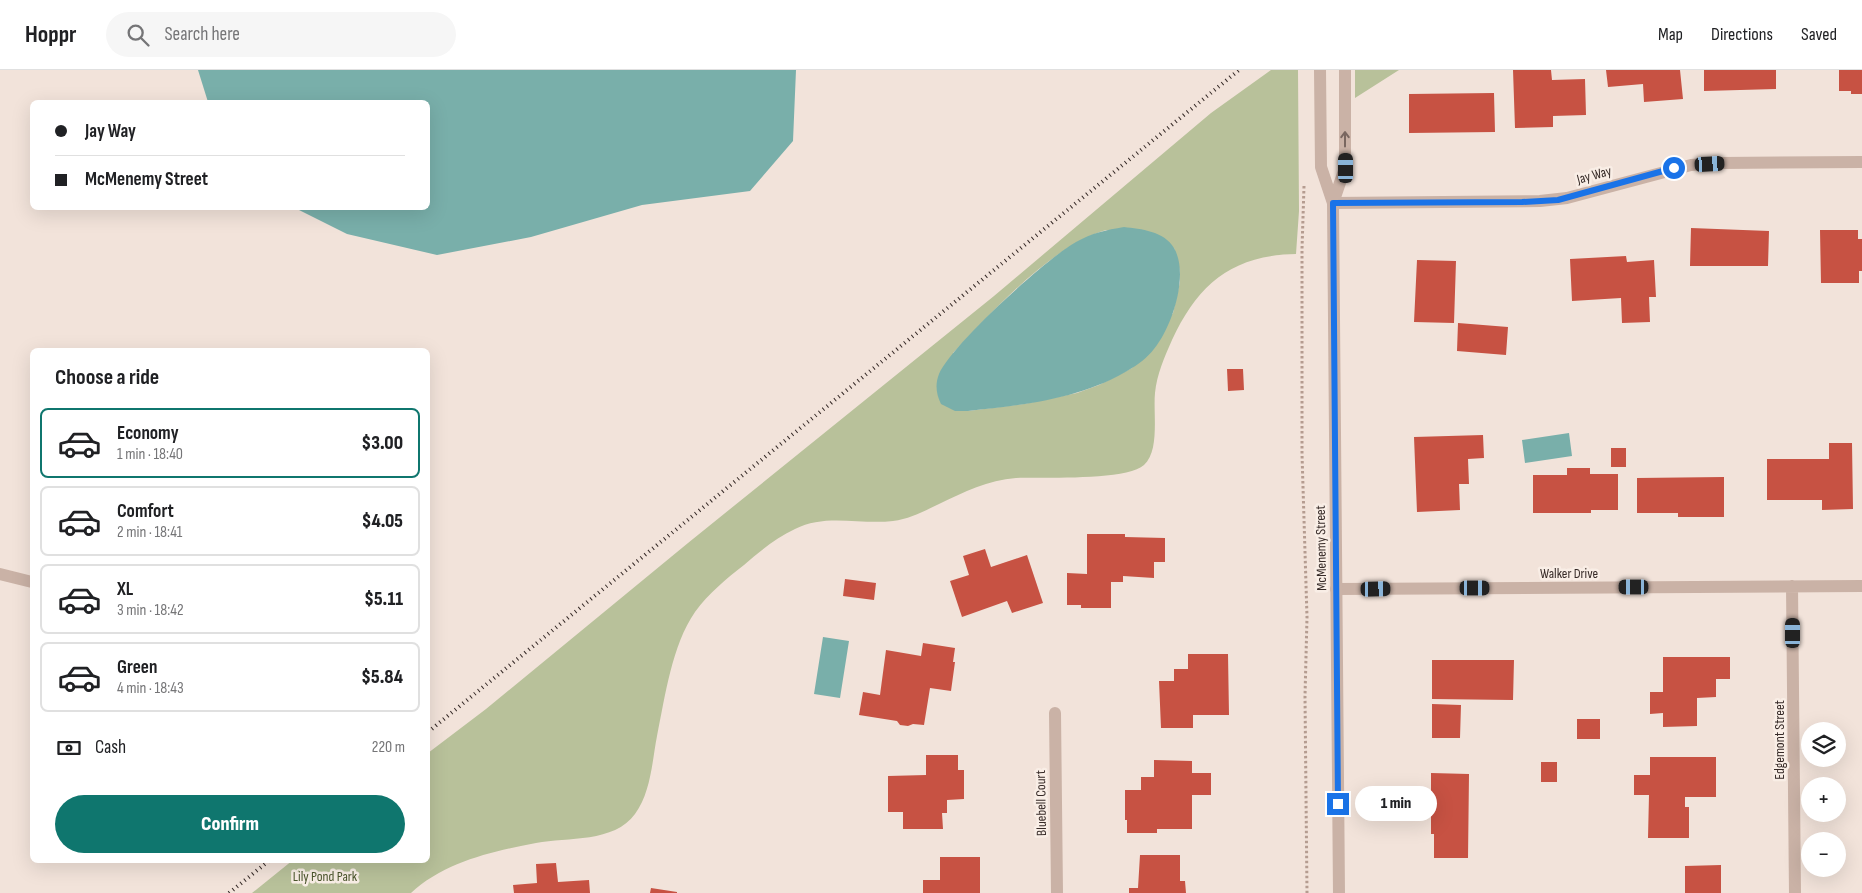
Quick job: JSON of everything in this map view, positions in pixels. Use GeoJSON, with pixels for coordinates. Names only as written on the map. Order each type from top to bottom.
{"type":"FeatureCollection","features":[{"type":"Feature","properties":{"kind":"street","name":"McMenemy Street"},"geometry":{"type":"LineString","coordinates":[[1320,70],[1321,167],[1333,203],[1339,893]]}},
{"type":"Feature","properties":{"kind":"street","name":"McMenemy Street"},"geometry":{"type":"LineString","coordinates":[[1333,203],[1346,168],[1345,70]]}},
{"type":"Feature","properties":{"kind":"street","name":"Jay Way"},"geometry":{"type":"LineString","coordinates":[[1333,203],[1540,201],[1567,198],[1691,165],[1862,162]]}},
{"type":"Feature","properties":{"kind":"street"},"geometry":{"type":"LineString","coordinates":[[0,574],[30,582]]}},
{"type":"Feature","properties":{"kind":"street","name":"Edgemont Street"},"geometry":{"type":"LineString","coordinates":[[1792,586],[1795,893]]}},
{"type":"Feature","properties":{"kind":"street","name":"Walker Drive"},"geometry":{"type":"LineString","coordinates":[[1336,589],[1862,586]]}},
{"type":"Feature","properties":{"kind":"street","name":"Bluebell Court"},"geometry":{"type":"LineString","coordinates":[[1055,714],[1057,893]]}},
{"type":"Feature","properties":{"kind":"path"},"geometry":{"type":"LineString","coordinates":[[1304,183],[1302,248],[1302,454],[1307,616],[1305,696],[1307,893]]}},
{"type":"Feature","properties":{"kind":"green space","name":"Lily Pond Park"},"geometry":{"type":"Polygon","coordinates":[[[1271,70],[1298,70],[1299,211],[1296,254],[1253,260],[1235,267],[1220,276],[1206,288],[1193,303],[1172,340],[1159,373],[1155,393],[1154,441],[1149,459],[1144,465],[1120,474],[1102,476],[1016,478],[996,481],[967,491],[905,518],[881,522],[831,520],[807,524],[775,541],[712,592],[700,605],[687,625],[675,655],[666,688],[648,787],[635,814],[615,830],[590,837],[536,843],[486,854],[438,873],[411,893],[252,893],[289,863],[430,863],[430,751],[486,709],[994,296],[1211,113],[1271,70]],[[1106,230],[1085,238],[1064,250],[1004,300],[953,353],[968,411],[1024,404],[1077,393],[1099,385],[1132,368],[1173,313],[1180,282],[1180,271],[1174,248],[1106,230]]]}},
{"type":"Feature","properties":{"kind":"green space"},"geometry":{"type":"Polygon","coordinates":[[[1355,70],[1399,70],[1355,98],[1355,70]]]}},
{"type":"Feature","properties":{"kind":"water"},"geometry":{"type":"Polygon","coordinates":[[[198,70],[796,70],[793,141],[750,191],[642,205],[531,237],[437,255],[347,234],[299,210],[430,210],[430,100],[207,100],[198,70]]]}},
{"type":"Feature","properties":{"kind":"water"},"geometry":{"type":"Polygon","coordinates":[[[1124,227],[1158,234],[1170,242],[1178,259],[1180,271],[1177,298],[1169,324],[1149,355],[1136,366],[1113,379],[1073,394],[1053,399],[968,411],[955,411],[941,404],[937,389],[939,374],[961,343],[1001,303],[1044,265],[1076,242],[1099,232],[1124,227]]]}},
{"type":"Feature","properties":{"kind":"water"},"geometry":{"type":"Polygon","coordinates":[[[1569,433],[1572,456],[1525,463],[1522,440],[1569,433]]]}},
{"type":"Feature","properties":{"kind":"water"},"geometry":{"type":"Polygon","coordinates":[[[823,637],[849,641],[840,698],[814,694],[823,637]]]}},
{"type":"Feature","properties":{"kind":"building"},"geometry":{"type":"Polygon","coordinates":[[[1513,70],[1551,70],[1552,80],[1585,79],[1586,115],[1553,116],[1553,127],[1515,128],[1513,70]]]}},
{"type":"Feature","properties":{"kind":"building"},"geometry":{"type":"Polygon","coordinates":[[[1606,70],[1680,70],[1683,99],[1644,102],[1643,84],[1608,87],[1606,70]]]}},
{"type":"Feature","properties":{"kind":"building"},"geometry":{"type":"Polygon","coordinates":[[[1704,70],[1776,70],[1776,89],[1704,91],[1704,70]]]}},
{"type":"Feature","properties":{"kind":"building"},"geometry":{"type":"Polygon","coordinates":[[[1839,70],[1862,70],[1862,94],[1851,94],[1851,91],[1839,91],[1839,70]]]}},
{"type":"Feature","properties":{"kind":"building"},"geometry":{"type":"Polygon","coordinates":[[[1494,93],[1495,132],[1409,133],[1409,94],[1494,93]]]}},
{"type":"Feature","properties":{"kind":"building"},"geometry":{"type":"Polygon","coordinates":[[[1691,228],[1769,231],[1768,266],[1690,266],[1691,228]]]}},
{"type":"Feature","properties":{"kind":"building"},"geometry":{"type":"Polygon","coordinates":[[[1820,230],[1858,230],[1858,239],[1862,239],[1862,271],[1859,271],[1859,283],[1821,283],[1820,230]]]}},
{"type":"Feature","properties":{"kind":"building"},"geometry":{"type":"Polygon","coordinates":[[[1626,256],[1627,262],[1654,260],[1656,297],[1649,297],[1650,322],[1622,323],[1621,298],[1572,301],[1570,259],[1626,256]]]}},
{"type":"Feature","properties":{"kind":"building"},"geometry":{"type":"Polygon","coordinates":[[[1417,260],[1456,261],[1454,323],[1414,322],[1417,260]]]}},
{"type":"Feature","properties":{"kind":"building"},"geometry":{"type":"Polygon","coordinates":[[[1458,323],[1508,327],[1506,355],[1457,351],[1458,323]]]}},
{"type":"Feature","properties":{"kind":"building"},"geometry":{"type":"Polygon","coordinates":[[[1227,369],[1243,369],[1244,390],[1228,391],[1227,369]]]}},
{"type":"Feature","properties":{"kind":"building"},"geometry":{"type":"Polygon","coordinates":[[[1483,435],[1484,458],[1468,459],[1469,484],[1459,484],[1460,510],[1417,512],[1414,437],[1483,435]]]}},
{"type":"Feature","properties":{"kind":"building"},"geometry":{"type":"Polygon","coordinates":[[[1829,443],[1852,443],[1853,509],[1822,510],[1822,500],[1767,500],[1767,459],[1829,459],[1829,443]]]}},
{"type":"Feature","properties":{"kind":"building"},"geometry":{"type":"Polygon","coordinates":[[[1611,448],[1626,448],[1626,467],[1611,467],[1611,448]]]}},
{"type":"Feature","properties":{"kind":"building"},"geometry":{"type":"Polygon","coordinates":[[[1567,468],[1590,468],[1590,474],[1618,474],[1618,510],[1591,510],[1591,513],[1533,513],[1533,475],[1567,475],[1567,468]]]}},
{"type":"Feature","properties":{"kind":"building"},"geometry":{"type":"Polygon","coordinates":[[[1724,477],[1724,517],[1678,517],[1678,513],[1637,513],[1637,478],[1724,477]]]}},
{"type":"Feature","properties":{"kind":"building"},"geometry":{"type":"Polygon","coordinates":[[[1087,534],[1125,534],[1125,537],[1165,538],[1165,562],[1154,562],[1154,578],[1123,576],[1123,582],[1111,582],[1111,608],[1081,608],[1081,605],[1067,605],[1067,573],[1087,574],[1087,534]]]}},
{"type":"Feature","properties":{"kind":"building"},"geometry":{"type":"Polygon","coordinates":[[[985,549],[991,567],[1027,555],[1043,603],[1012,613],[1007,601],[962,617],[950,581],[969,575],[963,556],[985,549]]]}},
{"type":"Feature","properties":{"kind":"building"},"geometry":{"type":"Polygon","coordinates":[[[845,579],[876,583],[874,600],[843,596],[845,579]]]}},
{"type":"Feature","properties":{"kind":"building"},"geometry":{"type":"Polygon","coordinates":[[[923,643],[955,648],[951,691],[930,688],[924,725],[900,725],[897,721],[859,715],[863,692],[880,695],[886,650],[921,656],[923,643]]]}},
{"type":"Feature","properties":{"kind":"building"},"geometry":{"type":"Polygon","coordinates":[[[1188,654],[1228,654],[1229,715],[1193,715],[1193,728],[1161,728],[1159,681],[1174,681],[1174,669],[1188,669],[1188,654]]]}},
{"type":"Feature","properties":{"kind":"building"},"geometry":{"type":"Polygon","coordinates":[[[1663,657],[1730,657],[1730,679],[1716,679],[1716,697],[1697,698],[1697,726],[1663,727],[1663,713],[1650,714],[1650,692],[1663,692],[1663,657]]]}},
{"type":"Feature","properties":{"kind":"building"},"geometry":{"type":"Polygon","coordinates":[[[1432,660],[1514,660],[1513,700],[1432,699],[1432,660]]]}},
{"type":"Feature","properties":{"kind":"building"},"geometry":{"type":"Polygon","coordinates":[[[1432,704],[1461,705],[1460,738],[1432,738],[1432,704]]]}},
{"type":"Feature","properties":{"kind":"building"},"geometry":{"type":"Polygon","coordinates":[[[1577,719],[1600,719],[1600,739],[1577,739],[1577,719]]]}},
{"type":"Feature","properties":{"kind":"building"},"geometry":{"type":"Polygon","coordinates":[[[926,755],[958,755],[958,770],[964,770],[964,799],[947,800],[947,813],[942,813],[943,829],[903,829],[903,812],[888,812],[888,776],[926,775],[926,755]]]}},
{"type":"Feature","properties":{"kind":"building"},"geometry":{"type":"Polygon","coordinates":[[[1650,757],[1716,757],[1716,797],[1685,797],[1685,807],[1689,807],[1689,838],[1648,838],[1649,795],[1634,795],[1634,775],[1650,775],[1650,757]]]}},
{"type":"Feature","properties":{"kind":"building"},"geometry":{"type":"Polygon","coordinates":[[[1154,760],[1192,761],[1192,773],[1211,773],[1211,795],[1192,795],[1192,829],[1157,829],[1157,833],[1127,833],[1125,790],[1141,790],[1141,777],[1154,777],[1154,760]]]}},
{"type":"Feature","properties":{"kind":"building"},"geometry":{"type":"Polygon","coordinates":[[[1541,762],[1557,762],[1557,782],[1541,782],[1541,762]]]}},
{"type":"Feature","properties":{"kind":"building"},"geometry":{"type":"Polygon","coordinates":[[[1431,773],[1469,774],[1468,858],[1434,858],[1434,834],[1431,834],[1431,773]]]}},
{"type":"Feature","properties":{"kind":"building"},"geometry":{"type":"Polygon","coordinates":[[[1140,855],[1180,855],[1180,881],[1185,881],[1186,893],[1129,893],[1129,888],[1138,888],[1140,855]]]}},
{"type":"Feature","properties":{"kind":"building"},"geometry":{"type":"Polygon","coordinates":[[[940,857],[980,857],[980,893],[923,893],[923,880],[940,880],[940,857]]]}},
{"type":"Feature","properties":{"kind":"building"},"geometry":{"type":"Polygon","coordinates":[[[556,863],[558,882],[589,880],[590,893],[514,893],[513,885],[537,883],[536,864],[556,863]]]}},
{"type":"Feature","properties":{"kind":"building"},"geometry":{"type":"Polygon","coordinates":[[[1721,865],[1721,893],[1685,893],[1685,866],[1721,865]]]}},
{"type":"Feature","properties":{"kind":"building"},"geometry":{"type":"Polygon","coordinates":[[[651,888],[677,892],[677,893],[650,893],[651,888]]]}},
{"type":"Feature","properties":{"kind":"railway"},"geometry":{"type":"LineString","coordinates":[[430,730],[1239,70]]}},
{"type":"Feature","properties":{"kind":"railway"},"geometry":{"type":"LineString","coordinates":[[229,893],[266,863]]}},
{"type":"Feature","properties":{"kind":"route"},"geometry":{"type":"LineString","coordinates":[[1338,804],[1333,203],[1522,202],[1558,200],[1674,168]]}}]}
